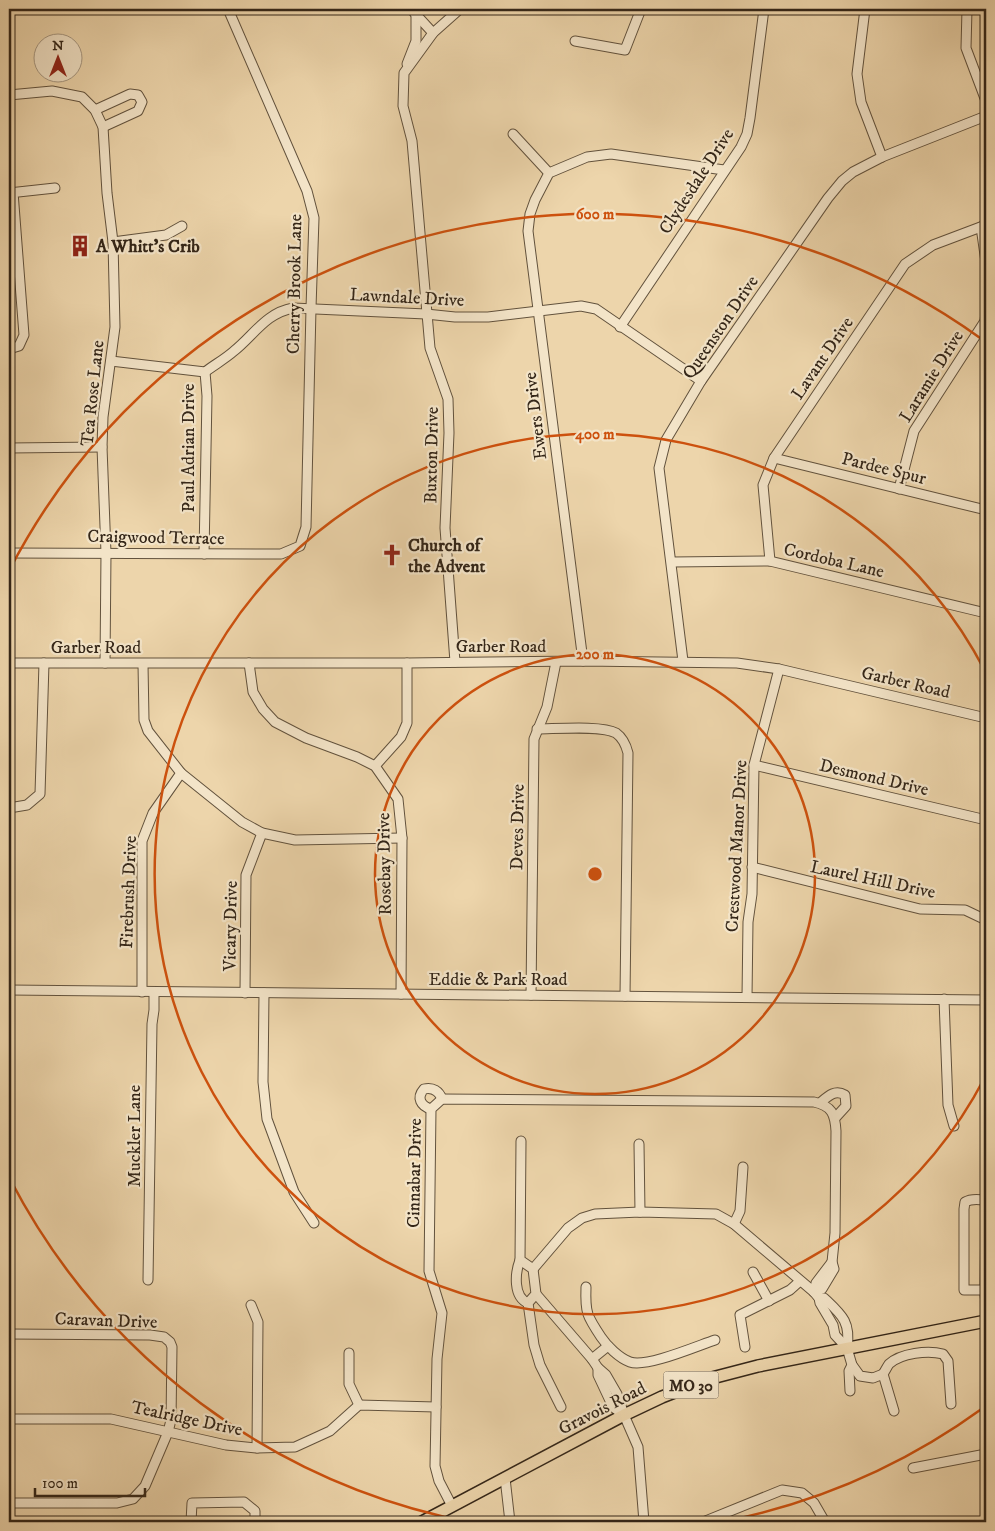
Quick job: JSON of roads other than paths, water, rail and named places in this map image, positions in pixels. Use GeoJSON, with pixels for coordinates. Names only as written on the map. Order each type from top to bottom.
{"type":"FeatureCollection","features":[{"type":"Feature","properties":{"kind":"main road","name":"Gravois Road"},"geometry":{"type":"LineString","coordinates":[[422,1522],[624,1415],[685,1387],[728,1372],[986,1321]]}},
{"type":"Feature","properties":{"kind":"street","name":"Cherry Brook Lane"},"geometry":{"type":"LineString","coordinates":[[228,9],[309,200],[314,218],[306,527],[300,546]]}},
{"type":"Feature","properties":{"kind":"street"},"geometry":{"type":"LineString","coordinates":[[404,73],[433,33],[460,9]]}},
{"type":"Feature","properties":{"kind":"street"},"geometry":{"type":"LineString","coordinates":[[575,41],[625,50],[641,9]]}},
{"type":"Feature","properties":{"kind":"street","name":"Clydesdale Drive"},"geometry":{"type":"LineString","coordinates":[[620,327],[741,147],[747,134],[764,9]]}},
{"type":"Feature","properties":{"kind":"street"},"geometry":{"type":"LineString","coordinates":[[866,9],[856,74],[861,102],[882,157]]}},
{"type":"Feature","properties":{"kind":"street"},"geometry":{"type":"LineString","coordinates":[[967,9],[966,48],[986,101]]}},
{"type":"Feature","properties":{"kind":"street","name":"Buxton Drive"},"geometry":{"type":"LineString","coordinates":[[413,12],[433,33]]}},
{"type":"Feature","properties":{"kind":"street","name":"Buxton Drive"},"geometry":{"type":"LineString","coordinates":[[413,12],[416,41],[404,73],[403,106],[412,141],[430,348],[448,399],[449,433],[445,528],[456,662]]}},
{"type":"Feature","properties":{"kind":"street"},"geometry":{"type":"LineString","coordinates":[[9,95],[52,91],[82,97],[97,113],[130,94],[138,95],[142,102],[138,111],[103,127]]}},
{"type":"Feature","properties":{"kind":"street","name":"Tea Rose Lane"},"geometry":{"type":"LineString","coordinates":[[97,113],[103,127],[107,193],[113,242],[115,327],[102,448],[106,552],[105,663]]}},
{"type":"Feature","properties":{"kind":"street","name":"Queenston Drive"},"geometry":{"type":"LineString","coordinates":[[683,661],[660,468],[666,440],[701,381],[828,198],[842,181],[853,172],[882,157],[986,116]]}},
{"type":"Feature","properties":{"kind":"street"},"geometry":{"type":"LineString","coordinates":[[513,134],[549,173],[587,157],[611,154],[724,170]]}},
{"type":"Feature","properties":{"kind":"street","name":"Ewers Drive"},"geometry":{"type":"LineString","coordinates":[[549,173],[535,200],[530,214],[528,231],[583,661]]}},
{"type":"Feature","properties":{"kind":"street"},"geometry":{"type":"LineString","coordinates":[[9,349],[19,346],[24,334],[11,193],[55,188]]}},
{"type":"Feature","properties":{"kind":"street"},"geometry":{"type":"LineString","coordinates":[[113,242],[166,235],[182,226]]}},
{"type":"Feature","properties":{"kind":"street"},"geometry":{"type":"LineString","coordinates":[[984,226],[986,262]]}},
{"type":"Feature","properties":{"kind":"street","name":"Lavant Drive"},"geometry":{"type":"LineString","coordinates":[[770,561],[763,485],[774,458],[905,264],[933,245],[984,226]]}},
{"type":"Feature","properties":{"kind":"street","name":"Lawndale Drive"},"geometry":{"type":"LineString","coordinates":[[205,372],[234,352],[273,314],[281,310],[311,308],[455,317],[488,317],[588,306],[596,309],[701,381]]}},
{"type":"Feature","properties":{"kind":"street","name":"Laramie Drive"},"geometry":{"type":"LineString","coordinates":[[899,489],[914,431],[985,321],[986,312]]}},
{"type":"Feature","properties":{"kind":"street"},"geometry":{"type":"LineString","coordinates":[[111,361],[205,372]]}},
{"type":"Feature","properties":{"kind":"street","name":"Paul Adrian Drive"},"geometry":{"type":"LineString","coordinates":[[204,554],[207,396],[205,372]]}},
{"type":"Feature","properties":{"kind":"street"},"geometry":{"type":"LineString","coordinates":[[9,448],[102,448]]}},
{"type":"Feature","properties":{"kind":"street","name":"Pardee Spur"},"geometry":{"type":"LineString","coordinates":[[774,458],[986,510]]}},
{"type":"Feature","properties":{"kind":"street","name":"Craigwood Terrace"},"geometry":{"type":"LineString","coordinates":[[9,552],[281,554],[300,546]]}},
{"type":"Feature","properties":{"kind":"street","name":"Cordoba Lane"},"geometry":{"type":"LineString","coordinates":[[672,562],[770,561],[986,613]]}},
{"type":"Feature","properties":{"kind":"street","name":"Garber Road"},"geometry":{"type":"LineString","coordinates":[[9,663],[408,664],[683,661],[737,664],[779,669],[986,718]]}},
{"type":"Feature","properties":{"kind":"street","name":"Deves Drive"},"geometry":{"type":"LineString","coordinates":[[531,995],[534,739],[547,706],[556,662]]}},
{"type":"Feature","properties":{"kind":"street"},"geometry":{"type":"LineString","coordinates":[[9,808],[27,805],[40,794],[44,663]]}},
{"type":"Feature","properties":{"kind":"street","name":"Rosebay Drive"},"geometry":{"type":"LineString","coordinates":[[249,663],[253,692],[263,709],[275,722],[306,738],[357,757],[375,766],[398,799],[402,838],[401,994]]}},
{"type":"Feature","properties":{"kind":"street"},"geometry":{"type":"LineString","coordinates":[[143,664],[144,720],[148,731],[181,773],[242,822],[262,833],[295,840],[402,838]]}},
{"type":"Feature","properties":{"kind":"street"},"geometry":{"type":"LineString","coordinates":[[375,766],[401,737],[407,723],[408,664]]}},
{"type":"Feature","properties":{"kind":"street","name":"Crestwood Manor Drive"},"geometry":{"type":"LineString","coordinates":[[747,997],[748,922],[752,894],[754,765],[779,669]]}},
{"type":"Feature","properties":{"kind":"street"},"geometry":{"type":"LineString","coordinates":[[537,729],[605,729],[617,734],[625,742],[628,753],[625,996]]}},
{"type":"Feature","properties":{"kind":"street","name":"Desmond Drive"},"geometry":{"type":"LineString","coordinates":[[754,765],[982,819],[986,817]]}},
{"type":"Feature","properties":{"kind":"street","name":"Firebrush Drive"},"geometry":{"type":"LineString","coordinates":[[142,992],[142,841],[153,813],[181,773]]}},
{"type":"Feature","properties":{"kind":"street","name":"Vicary Drive"},"geometry":{"type":"LineString","coordinates":[[245,993],[246,876],[262,833]]}},
{"type":"Feature","properties":{"kind":"street","name":"Laurel Hill Drive"},"geometry":{"type":"LineString","coordinates":[[752,867],[920,909],[965,910],[986,920]]}},
{"type":"Feature","properties":{"kind":"street","name":"Eddie & Park Road"},"geometry":{"type":"LineString","coordinates":[[9,990],[986,1000]]}},
{"type":"Feature","properties":{"kind":"street","name":"Muckler Lane"},"geometry":{"type":"LineString","coordinates":[[148,1280],[154,992]]}},
{"type":"Feature","properties":{"kind":"street"},"geometry":{"type":"LineString","coordinates":[[264,993],[263,1082],[268,1119],[294,1192],[314,1223]]}},
{"type":"Feature","properties":{"kind":"street"},"geometry":{"type":"LineString","coordinates":[[944,999],[948,1105],[954,1126]]}},
{"type":"Feature","properties":{"kind":"street"},"geometry":{"type":"LineString","coordinates":[[431,1109],[424,1107],[420,1101],[420,1095],[424,1089],[433,1088],[442,1099]]}},
{"type":"Feature","properties":{"kind":"street","name":"Cinnabar Drive"},"geometry":{"type":"LineString","coordinates":[[452,1506],[439,1480],[435,1466],[437,1359],[442,1313],[429,1271],[431,1109],[442,1099],[820,1103],[830,1094],[841,1092],[845,1095],[846,1106],[836,1118]]}},
{"type":"Feature","properties":{"kind":"street"},"geometry":{"type":"LineString","coordinates":[[817,1295],[834,1269],[832,1262],[835,1233],[836,1118],[830,1109],[820,1103]]}},
{"type":"Feature","properties":{"kind":"street"},"geometry":{"type":"LineString","coordinates":[[521,1141],[518,1293],[528,1304],[534,1345],[540,1365],[561,1407]]}},
{"type":"Feature","properties":{"kind":"street"},"geometry":{"type":"LineString","coordinates":[[639,1144],[640,1212]]}},
{"type":"Feature","properties":{"kind":"street"},"geometry":{"type":"LineString","coordinates":[[734,1224],[740,1211],[743,1167]]}},
{"type":"Feature","properties":{"kind":"street"},"geometry":{"type":"LineString","coordinates":[[985,1290],[964,1290],[964,1202],[980,1199],[986,1203],[986,1304]]}},
{"type":"Feature","properties":{"kind":"street"},"geometry":{"type":"LineString","coordinates":[[644,1522],[638,1448],[624,1415],[613,1408],[598,1375],[598,1368],[592,1359],[536,1294],[533,1268],[568,1228],[582,1218],[595,1214],[640,1212],[716,1214],[734,1224],[817,1295],[824,1298],[840,1314],[849,1330],[847,1348],[852,1365],[860,1376],[873,1378],[883,1374],[889,1364],[902,1357],[934,1352],[943,1354],[948,1361],[951,1404]]}},
{"type":"Feature","properties":{"kind":"street"},"geometry":{"type":"LineString","coordinates":[[520,1260],[533,1268]]}},
{"type":"Feature","properties":{"kind":"street"},"geometry":{"type":"LineString","coordinates":[[753,1272],[770,1301]]}},
{"type":"Feature","properties":{"kind":"street"},"geometry":{"type":"LineString","coordinates":[[745,1347],[740,1315],[790,1290],[800,1281]]}},
{"type":"Feature","properties":{"kind":"street"},"geometry":{"type":"LineString","coordinates":[[586,1287],[585,1308],[588,1317],[608,1346],[629,1362],[653,1361],[715,1340]]}},
{"type":"Feature","properties":{"kind":"street"},"geometry":{"type":"LineString","coordinates":[[528,1304],[536,1294]]}},
{"type":"Feature","properties":{"kind":"street"},"geometry":{"type":"LineString","coordinates":[[817,1295],[820,1304],[833,1325],[835,1335],[847,1348]]}},
{"type":"Feature","properties":{"kind":"street"},"geometry":{"type":"LineString","coordinates":[[251,1305],[258,1322],[256,1448]]}},
{"type":"Feature","properties":{"kind":"street","name":"Caravan Drive"},"geometry":{"type":"LineString","coordinates":[[9,1334],[150,1335],[164,1337],[170,1342],[172,1347],[171,1420],[168,1432]]}},
{"type":"Feature","properties":{"kind":"street"},"geometry":{"type":"LineString","coordinates":[[592,1359],[608,1346]]}},
{"type":"Feature","properties":{"kind":"street"},"geometry":{"type":"LineString","coordinates":[[348,1353],[350,1384],[359,1405],[436,1407]]}},
{"type":"Feature","properties":{"kind":"street"},"geometry":{"type":"LineString","coordinates":[[850,1391],[849,1371],[852,1365]]}},
{"type":"Feature","properties":{"kind":"street"},"geometry":{"type":"LineString","coordinates":[[883,1374],[894,1411]]}},
{"type":"Feature","properties":{"kind":"street","name":"Tealridge Drive"},"geometry":{"type":"LineString","coordinates":[[9,1419],[111,1418],[226,1445],[256,1448],[295,1447],[330,1431],[359,1405]]}},
{"type":"Feature","properties":{"kind":"street"},"geometry":{"type":"LineString","coordinates":[[9,1503],[118,1503],[133,1499],[145,1486],[168,1432]]}},
{"type":"Feature","properties":{"kind":"street"},"geometry":{"type":"LineString","coordinates":[[913,1468],[986,1454]]}},
{"type":"Feature","properties":{"kind":"street"},"geometry":{"type":"LineString","coordinates":[[505,1478],[510,1522]]}},
{"type":"Feature","properties":{"kind":"street"},"geometry":{"type":"LineString","coordinates":[[707,1521],[782,1490],[802,1493],[814,1504],[824,1522]]}},
{"type":"Feature","properties":{"kind":"street"},"geometry":{"type":"LineString","coordinates":[[192,1522],[192,1503],[244,1502],[255,1511],[255,1522]]}},
{"type":"Feature","properties":{"kind":"waterway"},"geometry":{"type":"LineString","coordinates":[[9,11],[20,9]]}},
{"type":"Feature","properties":{"kind":"place","name":"A Whitt's Crib"},"geometry":{"type":"Point","coordinates":[80,246]}},
{"type":"Feature","properties":{"kind":"place","name":"Church of the Advent"},"geometry":{"type":"Point","coordinates":[392,555]}}]}
